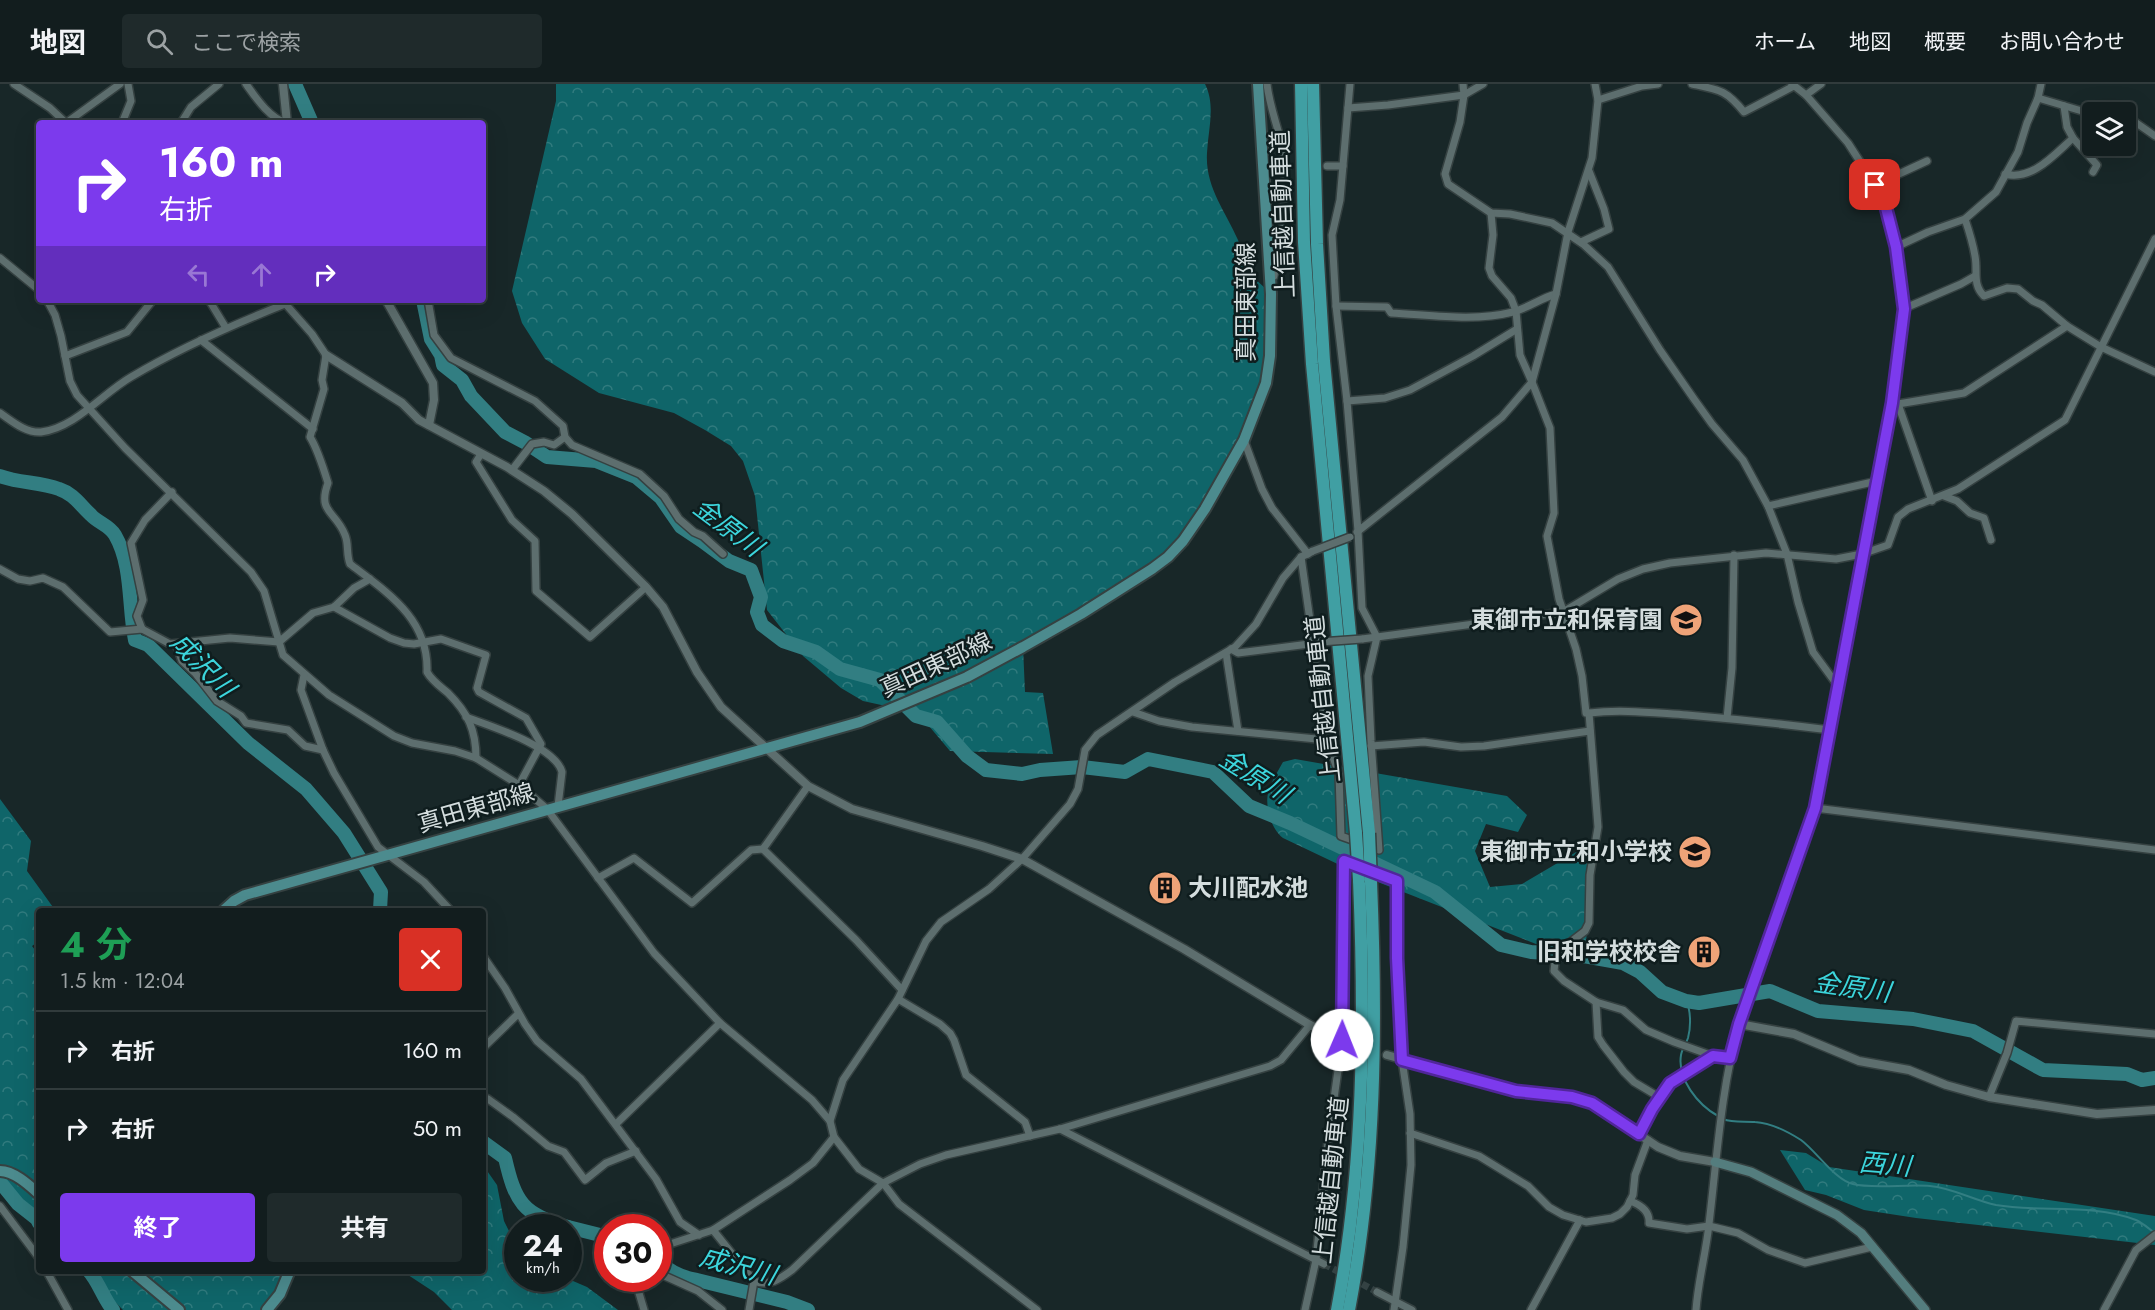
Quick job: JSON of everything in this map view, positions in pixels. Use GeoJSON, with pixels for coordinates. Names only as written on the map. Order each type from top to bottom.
{"type":"FeatureCollection","features":[{"type":"Feature","properties":{"kind":"highway","name":"上信越自動車道"},"geometry":{"type":"LineString","coordinates":[[1300,84],[1304,242],[1312,375],[1362,833]]}},
{"type":"Feature","properties":{"kind":"highway","name":"上信越自動車道"},"geometry":{"type":"LineString","coordinates":[[1313,84],[1316,234],[1324,360],[1375,982],[1372,1119],[1362,1231],[1349,1310]]}},
{"type":"Feature","properties":{"kind":"highway","name":"上信越自動車道"},"geometry":{"type":"LineString","coordinates":[[1336,1310],[1350,1229],[1360,1121],[1365,881]]}},
{"type":"Feature","properties":{"kind":"main road","name":"真田東部線"},"geometry":{"type":"LineString","coordinates":[[226,908],[244,895],[860,722],[967,676],[1056,629],[1168,557],[1183,541],[1205,509],[1245,440],[1266,383],[1270,356],[1271,294],[1258,84]]}},
{"type":"Feature","properties":{"kind":"main road"},"geometry":{"type":"LineString","coordinates":[[1715,1161],[1751,1172],[1837,1215],[1862,1233],[1925,1310]]}},
{"type":"Feature","properties":{"kind":"main road"},"geometry":{"type":"LineString","coordinates":[[0,1171],[16,1177],[36,1192]]}},
{"type":"Feature","properties":{"kind":"main road"},"geometry":{"type":"LineString","coordinates":[[136,1274],[179,1310]]}},
{"type":"Feature","properties":{"kind":"main road"},"geometry":{"type":"LineString","coordinates":[[267,1310],[280,1294],[288,1274]]}},
{"type":"Feature","properties":{"kind":"street"},"geometry":{"type":"LineString","coordinates":[[14,84],[50,108],[63,120]]}},
{"type":"Feature","properties":{"kind":"street"},"geometry":{"type":"LineString","coordinates":[[70,120],[120,84]]}},
{"type":"Feature","properties":{"kind":"street"},"geometry":{"type":"LineString","coordinates":[[123,120],[131,101],[128,84]]}},
{"type":"Feature","properties":{"kind":"street"},"geometry":{"type":"LineString","coordinates":[[183,120],[191,107],[219,84]]}},
{"type":"Feature","properties":{"kind":"street"},"geometry":{"type":"LineString","coordinates":[[246,84],[254,96],[278,120]]}},
{"type":"Feature","properties":{"kind":"street"},"geometry":{"type":"LineString","coordinates":[[284,84],[287,120]]}},
{"type":"Feature","properties":{"kind":"street"},"geometry":{"type":"LineString","coordinates":[[1267,84],[1285,166],[1282,215],[1271,294]]}},
{"type":"Feature","properties":{"kind":"street"},"geometry":{"type":"LineString","coordinates":[[1245,440],[1262,489],[1272,507],[1307,554],[1327,740],[1339,774],[1341,836],[1379,850],[1368,676],[1377,637],[1362,608],[1358,531],[1336,306],[1332,235],[1340,200],[1350,84]]}},
{"type":"Feature","properties":{"kind":"street"},"geometry":{"type":"LineString","coordinates":[[1463,84],[1464,95],[1460,122],[1444,174],[1448,184],[1491,213],[1510,214],[1552,223],[1581,242],[1608,267],[1712,424],[1743,460],[1768,506],[1787,554],[1798,602],[1814,652],[1838,686]]}},
{"type":"Feature","properties":{"kind":"street"},"geometry":{"type":"LineString","coordinates":[[1348,108],[1464,95],[1483,84]]}},
{"type":"Feature","properties":{"kind":"street"},"geometry":{"type":"LineString","coordinates":[[830,1122],[843,1080],[898,999],[926,940],[941,921],[989,889],[1022,859],[1070,804],[1077,789],[1085,750],[1097,735],[1175,682],[1228,651],[1256,624],[1283,578],[1307,554],[1350,537],[1358,531],[1502,417],[1532,382],[1556,294],[1568,232],[1589,171],[1598,100],[1595,84]]}},
{"type":"Feature","properties":{"kind":"street"},"geometry":{"type":"LineString","coordinates":[[1598,100],[1642,86],[1658,84]]}},
{"type":"Feature","properties":{"kind":"street"},"geometry":{"type":"LineString","coordinates":[[1692,84],[1715,89],[1731,96],[1744,112],[1793,85],[1806,95],[1848,143],[1885,204],[1896,247],[1904,309],[1895,403],[1862,554],[1815,808],[1739,1024],[1730,1058],[1696,1310]]}},
{"type":"Feature","properties":{"kind":"street"},"geometry":{"type":"LineString","coordinates":[[1806,95],[1821,84]]}},
{"type":"Feature","properties":{"kind":"street"},"geometry":{"type":"LineString","coordinates":[[1896,247],[1928,232],[1965,219],[1996,192],[2018,152],[2041,84]]}},
{"type":"Feature","properties":{"kind":"street"},"geometry":{"type":"LineString","coordinates":[[2038,98],[2082,111]]}},
{"type":"Feature","properties":{"kind":"street"},"geometry":{"type":"LineString","coordinates":[[2064,106],[2067,127],[2073,138],[2097,165],[2093,172]]}},
{"type":"Feature","properties":{"kind":"street"},"geometry":{"type":"LineString","coordinates":[[2136,122],[2155,136]]}},
{"type":"Feature","properties":{"kind":"street"},"geometry":{"type":"LineString","coordinates":[[2005,174],[2016,177],[2025,175],[2055,155],[2073,138]]}},
{"type":"Feature","properties":{"kind":"street"},"geometry":{"type":"LineString","coordinates":[[1875,185],[1926,161]]}},
{"type":"Feature","properties":{"kind":"street"},"geometry":{"type":"LineString","coordinates":[[1327,166],[1343,166]]}},
{"type":"Feature","properties":{"kind":"street"},"geometry":{"type":"LineString","coordinates":[[1581,242],[1609,229],[1589,171]]}},
{"type":"Feature","properties":{"kind":"street"},"geometry":{"type":"LineString","coordinates":[[1491,213],[1493,235],[1489,268],[1492,276],[1511,298],[1516,311],[1520,355],[1550,428],[1554,513],[1547,536],[1563,612],[1576,649],[1582,676],[1586,713],[1639,712],[1727,718],[1830,730]]}},
{"type":"Feature","properties":{"kind":"street"},"geometry":{"type":"LineString","coordinates":[[1965,219],[1976,258],[1975,276],[1978,290],[1984,296],[2007,288],[2018,289],[2032,302],[2042,305],[2067,326],[2101,347],[2155,372]]}},
{"type":"Feature","properties":{"kind":"street"},"geometry":{"type":"LineString","coordinates":[[1228,651],[1238,653],[1362,639],[1563,612],[1618,579],[1643,569],[1670,563],[1766,553],[1836,559],[1862,554],[1888,545],[1898,517],[1908,509],[1958,489],[2065,420],[2155,239]]}},
{"type":"Feature","properties":{"kind":"street"},"geometry":{"type":"LineString","coordinates":[[0,258],[36,288]]}},
{"type":"Feature","properties":{"kind":"street"},"geometry":{"type":"LineString","coordinates":[[1904,309],[1975,276]]}},
{"type":"Feature","properties":{"kind":"street"},"geometry":{"type":"LineString","coordinates":[[1336,306],[1387,307],[1391,313],[1484,318],[1516,311],[1541,298],[1556,294]]}},
{"type":"Feature","properties":{"kind":"street"},"geometry":{"type":"LineString","coordinates":[[49,303],[55,315],[70,381],[77,395],[125,448],[251,572],[264,591],[283,655],[303,675],[329,695],[394,736],[412,743],[455,751],[476,758],[519,785],[547,810],[654,953],[720,1023],[813,1100],[830,1122],[834,1137],[860,1169],[883,1183],[899,1204],[1037,1310]]}},
{"type":"Feature","properties":{"kind":"street"},"geometry":{"type":"LineString","coordinates":[[65,356],[127,332],[151,303]]}},
{"type":"Feature","properties":{"kind":"street"},"geometry":{"type":"LineString","coordinates":[[211,303],[226,328]]}},
{"type":"Feature","properties":{"kind":"street"},"geometry":{"type":"LineString","coordinates":[[0,413],[24,429],[41,432],[51,430],[89,409],[129,378],[201,340],[282,303]]}},
{"type":"Feature","properties":{"kind":"street"},"geometry":{"type":"LineString","coordinates":[[285,303],[312,334],[326,355],[402,403],[419,420],[512,470],[544,491],[572,514],[646,587],[663,607],[697,672],[721,707],[808,786],[852,809],[1022,859],[1184,949],[1310,1025],[1354,1045]]}},
{"type":"Feature","properties":{"kind":"street"},"geometry":{"type":"LineString","coordinates":[[388,303],[433,383],[434,400],[429,425]]}},
{"type":"Feature","properties":{"kind":"street"},"geometry":{"type":"LineString","coordinates":[[428,303],[434,336],[451,358],[535,401],[563,426],[565,437],[572,445],[640,474],[664,496],[679,519],[694,532],[704,536],[723,554]]}},
{"type":"Feature","properties":{"kind":"street"},"geometry":{"type":"LineString","coordinates":[[1895,403],[1964,393],[2067,326]]}},
{"type":"Feature","properties":{"kind":"street"},"geometry":{"type":"LineString","coordinates":[[1347,401],[1385,398],[1410,390],[1517,329]]}},
{"type":"Feature","properties":{"kind":"street"},"geometry":{"type":"LineString","coordinates":[[201,340],[313,429]]}},
{"type":"Feature","properties":{"kind":"street"},"geometry":{"type":"LineString","coordinates":[[326,355],[322,380],[324,389],[310,437],[316,447],[328,483],[324,495],[325,506],[345,534],[351,564],[409,614],[421,633],[428,656],[428,672],[466,717],[476,739],[476,758]]}},
{"type":"Feature","properties":{"kind":"street"},"geometry":{"type":"LineString","coordinates":[[1895,403],[1932,501]]}},
{"type":"Feature","properties":{"kind":"street"},"geometry":{"type":"LineString","coordinates":[[512,470],[532,444],[543,442],[554,445],[565,437]]}},
{"type":"Feature","properties":{"kind":"street"},"geometry":{"type":"LineString","coordinates":[[481,454],[476,462],[512,520],[535,541],[536,591],[590,637],[646,587]]}},
{"type":"Feature","properties":{"kind":"street"},"geometry":{"type":"LineString","coordinates":[[1768,506],[1877,481]]}},
{"type":"Feature","properties":{"kind":"street"},"geometry":{"type":"LineString","coordinates":[[138,630],[137,616],[143,600],[131,543],[145,519],[172,492]]}},
{"type":"Feature","properties":{"kind":"street"},"geometry":{"type":"LineString","coordinates":[[1944,496],[1957,501],[1970,513],[1984,518],[1991,540]]}},
{"type":"Feature","properties":{"kind":"street"},"geometry":{"type":"LineString","coordinates":[[1727,718],[1732,668],[1734,555]]}},
{"type":"Feature","properties":{"kind":"street"},"geometry":{"type":"LineString","coordinates":[[0,569],[18,579],[43,578],[63,587],[110,632],[138,630],[170,644],[230,638],[279,642],[313,613],[334,607],[354,588],[370,579]]}},
{"type":"Feature","properties":{"kind":"street"},"geometry":{"type":"LineString","coordinates":[[334,607],[390,638],[404,643],[441,639],[486,655],[477,688],[479,692],[526,718],[541,744],[519,785]]}},
{"type":"Feature","properties":{"kind":"street"},"geometry":{"type":"LineString","coordinates":[[176,644],[183,661],[217,701],[241,716],[246,723],[288,730],[306,746],[323,750]]}},
{"type":"Feature","properties":{"kind":"street"},"geometry":{"type":"LineString","coordinates":[[1228,651],[1238,731]]}},
{"type":"Feature","properties":{"kind":"street"},"geometry":{"type":"LineString","coordinates":[[303,675],[301,690],[323,750],[378,847],[424,882],[448,908]]}},
{"type":"Feature","properties":{"kind":"street"},"geometry":{"type":"LineString","coordinates":[[1133,712],[1159,721],[1192,727],[1327,740]]}},
{"type":"Feature","properties":{"kind":"street"},"geometry":{"type":"LineString","coordinates":[[1589,713],[1598,827],[1590,875],[1589,923],[1585,932],[1568,944],[1555,962],[1554,971],[1564,981],[1596,1002],[1623,1010],[1634,1017],[1646,1030],[1713,1056],[1730,1058]]}},
{"type":"Feature","properties":{"kind":"street"},"geometry":{"type":"LineString","coordinates":[[466,717],[539,748],[560,766],[562,772],[558,806]]}},
{"type":"Feature","properties":{"kind":"street"},"geometry":{"type":"LineString","coordinates":[[1371,746],[1424,742],[1461,747],[1484,746],[1590,731]]}},
{"type":"Feature","properties":{"kind":"street"},"geometry":{"type":"LineString","coordinates":[[597,878],[634,858],[693,903],[751,850],[762,849],[808,786]]}},
{"type":"Feature","properties":{"kind":"street"},"geometry":{"type":"LineString","coordinates":[[1815,808],[2155,850]]}},
{"type":"Feature","properties":{"kind":"street"},"geometry":{"type":"LineString","coordinates":[[762,849],[856,940],[902,990]]}},
{"type":"Feature","properties":{"kind":"street"},"geometry":{"type":"LineString","coordinates":[[1305,1310],[1316,1260],[1328,1141],[1342,1040],[1344,861],[1397,881],[1397,958],[1402,1060],[1410,1114],[1411,1165],[1404,1247],[1394,1310]]}},
{"type":"Feature","properties":{"kind":"street"},"geometry":{"type":"LineString","coordinates":[[486,960],[537,1041],[581,1079],[636,1150],[656,1179],[680,1222],[699,1235]]}},
{"type":"Feature","properties":{"kind":"street"},"geometry":{"type":"LineString","coordinates":[[898,999],[940,1024],[950,1033],[966,1075],[1025,1122],[1030,1136]]}},
{"type":"Feature","properties":{"kind":"street"},"geometry":{"type":"LineString","coordinates":[[1596,1002],[1598,1037],[1603,1045],[1634,1082],[1659,1097]]}},
{"type":"Feature","properties":{"kind":"street"},"geometry":{"type":"LineString","coordinates":[[486,1045],[518,1014]]}},
{"type":"Feature","properties":{"kind":"street"},"geometry":{"type":"LineString","coordinates":[[1989,1097],[2007,1053],[2016,1021],[2155,1034]]}},
{"type":"Feature","properties":{"kind":"street"},"geometry":{"type":"LineString","coordinates":[[616,1124],[720,1023]]}},
{"type":"Feature","properties":{"kind":"street"},"geometry":{"type":"LineString","coordinates":[[1739,1024],[1794,1034],[1860,1061],[1909,1070],[1946,1085],[1989,1097],[2097,1114],[2155,1110]]}},
{"type":"Feature","properties":{"kind":"street"},"geometry":{"type":"LineString","coordinates":[[712,1230],[754,1281],[763,1284],[779,1280],[883,1183],[920,1164],[946,1155],[1060,1129],[1270,1066],[1281,1060],[1310,1025]]}},
{"type":"Feature","properties":{"kind":"street"},"geometry":{"type":"LineString","coordinates":[[1388,1055],[1516,1091],[1572,1097],[1592,1103],[1658,1147],[1680,1156],[1715,1161]]}},
{"type":"Feature","properties":{"kind":"street"},"geometry":{"type":"LineString","coordinates":[[1639,1134],[1659,1097],[1670,1083],[1713,1056]]}},
{"type":"Feature","properties":{"kind":"street"},"geometry":{"type":"LineString","coordinates":[[486,1098],[548,1146],[564,1152],[585,1180],[606,1163],[636,1150]]}},
{"type":"Feature","properties":{"kind":"street"},"geometry":{"type":"LineString","coordinates":[[1060,1129],[1324,1264]]}},
{"type":"Feature","properties":{"kind":"street"},"geometry":{"type":"LineString","coordinates":[[1410,1133],[1479,1156],[1528,1186],[1549,1207],[1563,1215],[1586,1222],[1612,1218],[1620,1214],[1630,1202],[1635,1175],[1648,1140]]}},
{"type":"Feature","properties":{"kind":"street"},"geometry":{"type":"LineString","coordinates":[[672,1243],[712,1230],[813,1163],[834,1137]]}},
{"type":"Feature","properties":{"kind":"street"},"geometry":{"type":"LineString","coordinates":[[1630,1202],[1641,1205],[1650,1216],[1649,1223],[1687,1228],[1709,1226],[1738,1233],[1768,1250],[1805,1263],[1872,1247]]}},
{"type":"Feature","properties":{"kind":"street"},"geometry":{"type":"LineString","coordinates":[[0,1206],[36,1254]]}},
{"type":"Feature","properties":{"kind":"street"},"geometry":{"type":"LineString","coordinates":[[1531,1310],[1580,1220]]}},
{"type":"Feature","properties":{"kind":"street"},"geometry":{"type":"LineString","coordinates":[[2104,1310],[2136,1250],[2155,1235]]}},
{"type":"Feature","properties":{"kind":"street"},"geometry":{"type":"LineString","coordinates":[[48,1274],[68,1310]]}},
{"type":"Feature","properties":{"kind":"street"},"geometry":{"type":"LineString","coordinates":[[672,1279],[698,1291],[722,1310]]}},
{"type":"Feature","properties":{"kind":"street"},"geometry":{"type":"LineString","coordinates":[[749,1310],[754,1281]]}},
{"type":"Feature","properties":{"kind":"street"},"geometry":{"type":"LineString","coordinates":[[639,1292],[644,1310]]}},
{"type":"Feature","properties":{"kind":"street"},"geometry":{"type":"LineString","coordinates":[[1377,1292],[1412,1310]]}},
{"type":"Feature","properties":{"kind":"green space"},"geometry":{"type":"Polygon","coordinates":[[[556,84],[1205,84],[1211,109],[1207,153],[1209,177],[1249,270],[1271,294],[1270,356],[1245,440],[1168,557],[1023,647],[1025,692],[1043,693],[1053,754],[950,751],[918,713],[863,701],[841,688],[803,656],[767,610],[755,496],[743,461],[731,446],[674,413],[599,393],[545,359],[522,323],[512,291],[556,101],[556,84]]]}},
{"type":"Feature","properties":{"kind":"green space"},"geometry":{"type":"Polygon","coordinates":[[[1295,759],[1507,796],[1527,815],[1518,832],[1486,824],[1475,851],[1490,887],[1522,884],[1595,841],[1586,942],[1581,946],[1568,949],[1555,949],[1536,944],[1365,877],[1283,838],[1275,829],[1270,817],[1267,805],[1268,793],[1283,762],[1295,759]]]}},
{"type":"Feature","properties":{"kind":"green space"},"geometry":{"type":"Polygon","coordinates":[[[0,799],[31,841],[27,871],[54,908],[36,908],[36,943],[32,946],[36,951],[36,1228],[0,1186],[0,799]]]}},
{"type":"Feature","properties":{"kind":"green space"},"geometry":{"type":"Polygon","coordinates":[[[1780,1150],[1806,1153],[1829,1167],[2155,1216],[2155,1245],[1864,1210],[1826,1195],[1805,1190],[1780,1150]]]}},
{"type":"Feature","properties":{"kind":"green space"},"geometry":{"type":"Polygon","coordinates":[[[486,1169],[497,1185],[504,1221],[504,1292],[582,1292],[582,1285],[618,1310],[452,1310],[434,1292],[407,1274],[486,1274],[486,1169]]]}},
{"type":"Feature","properties":{"kind":"green space"},"geometry":{"type":"Polygon","coordinates":[[[88,1274],[288,1274],[267,1310],[123,1310],[88,1274]]]}},
{"type":"Feature","properties":{"kind":"waterway","name":"金原川"},"geometry":{"type":"LineString","coordinates":[[295,84],[311,120]]}},
{"type":"Feature","properties":{"kind":"waterway","name":"金原川"},"geometry":{"type":"LineString","coordinates":[[424,303],[431,339],[441,355],[443,365],[462,380],[471,396],[505,432],[547,457],[596,461],[636,477],[661,498],[681,527],[729,561],[751,570],[761,597],[757,612],[762,625],[783,641],[816,652],[840,669],[880,680],[916,716],[937,722],[967,756],[986,770],[1022,774],[1040,770],[1082,767],[1125,772],[1148,759],[1213,772],[1249,806],[1435,892],[1501,945],[1531,952],[1578,955],[1623,963],[1640,972],[1662,992],[1686,1001],[1699,1003],[1770,991],[1818,1011],[1913,1019],[1973,1031],[2043,1070],[2127,1074],[2142,1080],[2155,1078]]}},
{"type":"Feature","properties":{"kind":"waterway","name":"成沢川"},"geometry":{"type":"LineString","coordinates":[[0,476],[64,491],[113,532],[125,560],[135,640],[148,645],[248,743],[306,789],[344,833],[381,892],[380,908]]}},
{"type":"Feature","properties":{"kind":"waterway","name":"西川"},"geometry":{"type":"LineString","coordinates":[[1686,1001],[1690,1024],[1688,1038],[1681,1055],[1682,1073],[1696,1098],[1718,1116]]}},
{"type":"Feature","properties":{"kind":"waterway","name":"西川"},"geometry":{"type":"LineString","coordinates":[[1723,1119],[1761,1123],[1785,1131],[1807,1145],[1839,1177],[1853,1184],[1930,1186],[1947,1189],[1996,1205],[2102,1212],[2136,1220],[2155,1233]]}},
{"type":"Feature","properties":{"kind":"waterway","name":"成沢川"},"geometry":{"type":"LineString","coordinates":[[486,1144],[505,1158],[517,1196],[535,1214]]}},
{"type":"Feature","properties":{"kind":"waterway"},"geometry":{"type":"LineString","coordinates":[[0,1182],[18,1204],[36,1218]]}},
{"type":"Feature","properties":{"kind":"waterway","name":"成沢川"},"geometry":{"type":"LineString","coordinates":[[582,1230],[594,1234]]}},
{"type":"Feature","properties":{"kind":"waterway","name":"成沢川"},"geometry":{"type":"LineString","coordinates":[[672,1271],[686,1278],[787,1302],[808,1310]]}},
{"type":"Feature","properties":{"kind":"waterway"},"geometry":{"type":"LineString","coordinates":[[91,1274],[113,1310]]}},
{"type":"Feature","properties":{"kind":"tunnel"},"geometry":{"type":"LineString","coordinates":[[1285,166],[1318,166]]}},
{"type":"Feature","properties":{"kind":"tunnel"},"geometry":{"type":"LineString","coordinates":[[1324,1264],[1343,1274]]}},
{"type":"Feature","properties":{"kind":"tunnel"},"geometry":{"type":"LineString","coordinates":[[1353,1279],[1377,1292]]}},
{"type":"Feature","properties":{"kind":"place","name":"東御市立和保育園"},"geometry":{"type":"Point","coordinates":[1686,620]}},
{"type":"Feature","properties":{"kind":"place","name":"東御市立和小学校"},"geometry":{"type":"Point","coordinates":[1695,852]}},
{"type":"Feature","properties":{"kind":"place","name":"大川配水池"},"geometry":{"type":"Point","coordinates":[1165,888]}},
{"type":"Feature","properties":{"kind":"place","name":"旧和学校校舎"},"geometry":{"type":"Point","coordinates":[1704,952]}},
{"type":"Feature","properties":{"kind":"route"},"geometry":{"type":"LineString","coordinates":[[1342,1040],[1344,861],[1397,881],[1397,958],[1402,1060],[1516,1091],[1572,1097],[1592,1103],[1639,1134],[1659,1097],[1670,1083],[1713,1056],[1730,1058],[1739,1024],[1815,808],[1892,403],[1904,309],[1896,247],[1885,204],[1875,185]]}}]}
